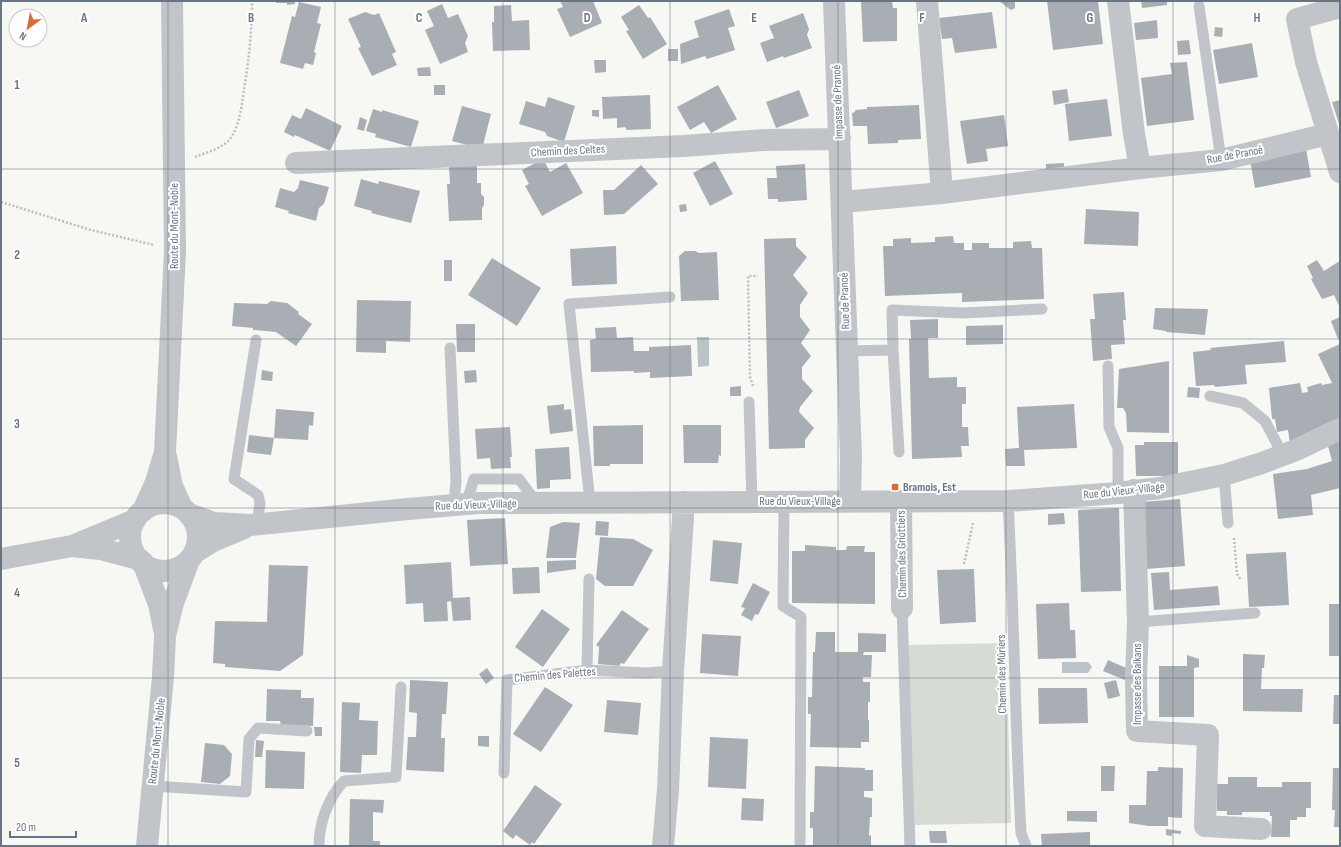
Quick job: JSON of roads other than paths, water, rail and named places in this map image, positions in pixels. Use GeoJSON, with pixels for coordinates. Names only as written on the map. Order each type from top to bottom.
{"type":"FeatureCollection","features":[{"type":"Feature","properties":{"kind":"street","name":"Route du Mont-Noble"},"geometry":{"type":"LineString","coordinates":[[139,515],[156,482],[165,452],[176,251],[172,1]]}},
{"type":"Feature","properties":{"kind":"street","name":"Impasse de Pranoé"},"geometry":{"type":"LineString","coordinates":[[834,1],[842,202]]}},
{"type":"Feature","properties":{"kind":"street"},"geometry":{"type":"LineString","coordinates":[[927,1],[942,193]]}},
{"type":"Feature","properties":{"kind":"street"},"geometry":{"type":"LineString","coordinates":[[1118,1],[1134,134],[1140,168]]}},
{"type":"Feature","properties":{"kind":"street"},"geometry":{"type":"LineString","coordinates":[[1340,7],[1297,19],[1306,62],[1340,172]]}},
{"type":"Feature","properties":{"kind":"street","name":"Rue de Pranoé"},"geometry":{"type":"LineString","coordinates":[[850,501],[851,457],[842,202],[942,193],[1140,168],[1221,160],[1328,134]]}},
{"type":"Feature","properties":{"kind":"street","name":"Chemin des Celtes"},"geometry":{"type":"LineString","coordinates":[[296,163],[684,146],[765,140],[840,139]]}},
{"type":"Feature","properties":{"kind":"street","name":"Rue du Vieux-Village"},"geometry":{"type":"LineString","coordinates":[[186,511],[214,523],[254,525],[460,505],[590,502],[901,500],[1008,501],[1126,492],[1167,487],[1224,475],[1283,456],[1340,429]]}},
{"type":"Feature","properties":{"kind":"street","name":"Route du Mont-Noble"},"geometry":{"type":"LineString","coordinates":[[165,452],[172,486],[186,511]]}},
{"type":"Feature","properties":{"kind":"street","name":"Impasse des Balkans"},"geometry":{"type":"LineString","coordinates":[[1126,492],[1138,622],[1136,679],[1137,731],[1208,735],[1205,826],[1261,829]]}},
{"type":"Feature","properties":{"kind":"street","name":"Chemin des Griottiers"},"geometry":{"type":"LineString","coordinates":[[901,500],[902,608]]}},
{"type":"Feature","properties":{"kind":"street"},"geometry":{"type":"LineString","coordinates":[[663,846],[668,790],[673,671],[684,502]]}},
{"type":"Feature","properties":{"kind":"street"},"geometry":{"type":"LineString","coordinates":[[1,559],[72,546],[139,515],[158,503],[170,503],[186,511],[195,523],[198,532],[198,542],[192,556],[176,568],[166,570],[156,570],[141,561],[101,549],[72,546]]}},
{"type":"Feature","properties":{"kind":"street"},"geometry":{"type":"LineString","coordinates":[[139,515],[131,530],[131,541],[133,549],[141,561]]}},
{"type":"Feature","properties":{"kind":"street","name":"Rue du Vieux-Village"},"geometry":{"type":"LineString","coordinates":[[192,556],[204,545],[254,525]]}},
{"type":"Feature","properties":{"kind":"street","name":"Route du Mont-Noble"},"geometry":{"type":"LineString","coordinates":[[147,846],[164,677],[166,636],[173,603],[192,556]]}},
{"type":"Feature","properties":{"kind":"street","name":"Route du Mont-Noble"},"geometry":{"type":"LineString","coordinates":[[141,561],[159,604],[166,636]]}},
{"type":"Feature","properties":{"kind":"lane"},"geometry":{"type":"LineString","coordinates":[[1199,6],[1221,160]]}},
{"type":"Feature","properties":{"kind":"lane"},"geometry":{"type":"LineString","coordinates":[[590,502],[569,304],[670,297]]}},
{"type":"Feature","properties":{"kind":"lane"},"geometry":{"type":"LineString","coordinates":[[899,452],[892,310],[963,313],[1042,309]]}},
{"type":"Feature","properties":{"kind":"lane"},"geometry":{"type":"LineString","coordinates":[[254,525],[260,503],[258,495],[234,479],[256,340]]}},
{"type":"Feature","properties":{"kind":"lane"},"geometry":{"type":"LineString","coordinates":[[450,348],[456,481],[460,505]]}},
{"type":"Feature","properties":{"kind":"lane"},"geometry":{"type":"LineString","coordinates":[[847,351],[893,350]]}},
{"type":"Feature","properties":{"kind":"lane"},"geometry":{"type":"LineString","coordinates":[[1108,366],[1109,427],[1118,448],[1126,492]]}},
{"type":"Feature","properties":{"kind":"lane"},"geometry":{"type":"LineString","coordinates":[[1210,396],[1243,403],[1265,422],[1283,456]]}},
{"type":"Feature","properties":{"kind":"lane"},"geometry":{"type":"LineString","coordinates":[[749,402],[752,502]]}},
{"type":"Feature","properties":{"kind":"lane"},"geometry":{"type":"LineString","coordinates":[[1224,475],[1228,523]]}},
{"type":"Feature","properties":{"kind":"lane"},"geometry":{"type":"LineString","coordinates":[[784,501],[783,606],[801,617],[800,846]]}},
{"type":"Feature","properties":{"kind":"lane","name":"Chemin des Mûriers"},"geometry":{"type":"LineString","coordinates":[[1008,501],[1013,588],[1016,739],[1021,833],[1026,846]]}},
{"type":"Feature","properties":{"kind":"lane"},"geometry":{"type":"LineString","coordinates":[[587,670],[589,579]]}},
{"type":"Feature","properties":{"kind":"lane"},"geometry":{"type":"LineString","coordinates":[[902,608],[910,846]]}},
{"type":"Feature","properties":{"kind":"lane"},"geometry":{"type":"LineString","coordinates":[[1138,622],[1255,613]]}},
{"type":"Feature","properties":{"kind":"lane","name":"Chemin des Palettes"},"geometry":{"type":"LineString","coordinates":[[504,773],[507,680],[587,670],[646,672],[673,671]]}},
{"type":"Feature","properties":{"kind":"lane"},"geometry":{"type":"LineString","coordinates":[[319,846],[321,824],[326,809],[336,790],[344,781],[396,777],[401,687]]}},
{"type":"Feature","properties":{"kind":"lane"},"geometry":{"type":"LineString","coordinates":[[152,786],[246,792],[249,739],[253,733],[258,728],[307,731]]}},
{"type":"Feature","properties":{"kind":"place","name":"Bramois, Est"},"geometry":{"type":"Point","coordinates":[895,487]}}]}
